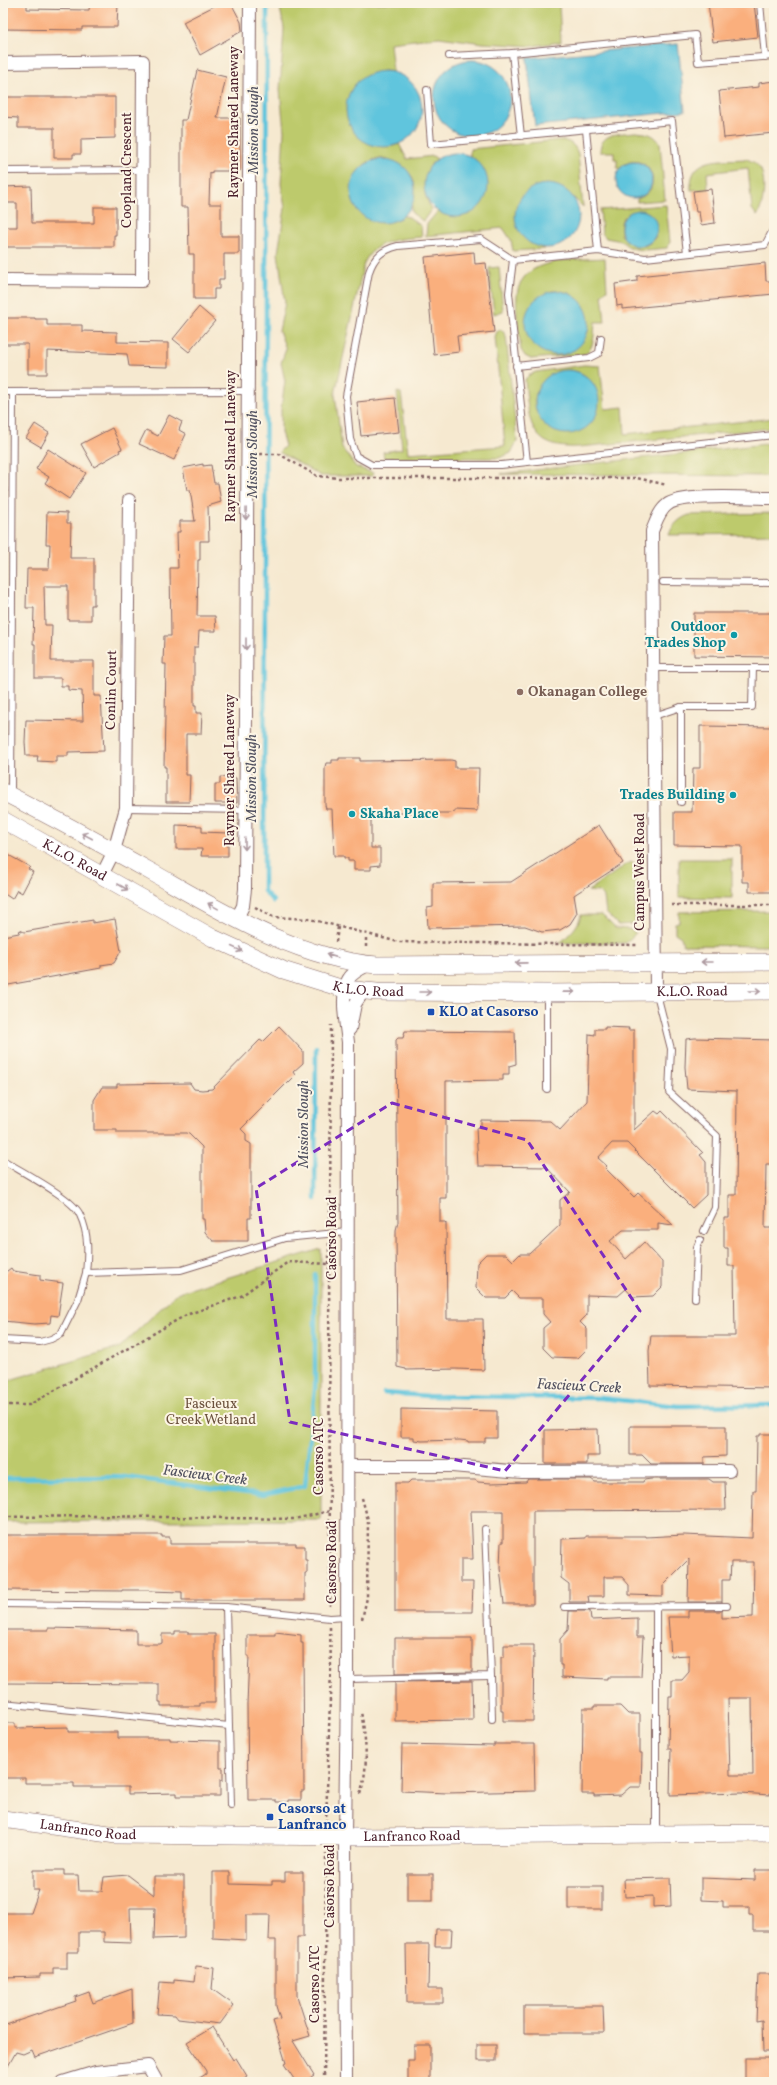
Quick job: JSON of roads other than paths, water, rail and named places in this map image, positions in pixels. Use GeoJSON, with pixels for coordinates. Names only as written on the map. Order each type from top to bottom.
{"type":"FeatureCollection","features":[{"type":"Feature","properties":{"kind":"main road","name":"K.L.O. Road"},"geometry":{"type":"LineString","coordinates":[[7,794],[114,851],[236,920],[294,946],[335,957],[370,964],[774,962]]}},
{"type":"Feature","properties":{"kind":"main road","name":"K.L.O. Road"},"geometry":{"type":"LineString","coordinates":[[3,820],[213,938],[282,970],[344,989],[363,992],[547,993],[774,990]]}},
{"type":"Feature","properties":{"kind":"main road","name":"Lanfranco Road"},"geometry":{"type":"LineString","coordinates":[[3,1819],[116,1835],[345,1837],[774,1833]]}},
{"type":"Feature","properties":{"kind":"street","name":"Raymer Shared Laneway"},"geometry":{"type":"LineString","coordinates":[[236,920],[243,906],[245,889],[246,391],[250,3]]}},
{"type":"Feature","properties":{"kind":"street","name":"Coopland Crescent"},"geometry":{"type":"LineString","coordinates":[[3,63],[143,61],[142,281],[3,280]]}},
{"type":"Feature","properties":{"kind":"street","name":"Campus West Road"},"geometry":{"type":"LineString","coordinates":[[656,991],[652,532],[658,514],[666,505],[683,499],[774,498]]}},
{"type":"Feature","properties":{"kind":"street","name":"Conlin Court"},"geometry":{"type":"LineString","coordinates":[[102,875],[114,851],[126,808],[129,500]]}},
{"type":"Feature","properties":{"kind":"street"},"geometry":{"type":"LineString","coordinates":[[344,989],[348,979],[358,970],[370,964]]}},
{"type":"Feature","properties":{"kind":"street","name":"Casorso Road"},"geometry":{"type":"LineString","coordinates":[[344,989],[348,1042],[346,1264],[348,1466],[345,1837],[346,2082]]}},
{"type":"Feature","properties":{"kind":"street","name":"Casorso Road"},"geometry":{"type":"LineString","coordinates":[[348,1042],[355,1004],[363,992]]}},
{"type":"Feature","properties":{"kind":"street"},"geometry":{"type":"LineString","coordinates":[[348,1466],[452,1466],[522,1472],[729,1471]]}},
{"type":"Feature","properties":{"kind":"street"},"geometry":{"type":"LineString","coordinates":[[63,2082],[96,2072],[148,2066],[157,2082]]}},
{"type":"Feature","properties":{"kind":"lane"},"geometry":{"type":"LineString","coordinates":[[760,3],[765,57]]}},
{"type":"Feature","properties":{"kind":"lane"},"geometry":{"type":"LineString","coordinates":[[450,56],[512,53],[695,35],[698,62],[774,56]]}},
{"type":"Feature","properties":{"kind":"lane"},"geometry":{"type":"LineString","coordinates":[[512,53],[521,136]]}},
{"type":"Feature","properties":{"kind":"lane"},"geometry":{"type":"LineString","coordinates":[[427,90],[431,144],[672,121],[687,253]]}},
{"type":"Feature","properties":{"kind":"lane"},"geometry":{"type":"LineString","coordinates":[[586,130],[598,251]]}},
{"type":"Feature","properties":{"kind":"lane"},"geometry":{"type":"LineString","coordinates":[[3,170],[142,170]]}},
{"type":"Feature","properties":{"kind":"lane"},"geometry":{"type":"LineString","coordinates":[[774,228],[765,245],[645,258],[598,251],[513,260],[481,239],[387,248],[378,254],[369,272],[346,396],[350,439],[356,456],[372,465],[501,465],[774,435]]}},
{"type":"Feature","properties":{"kind":"lane"},"geometry":{"type":"LineString","coordinates":[[513,260],[509,293],[527,462]]}},
{"type":"Feature","properties":{"kind":"lane"},"geometry":{"type":"LineString","coordinates":[[516,366],[589,358],[599,352],[601,338]]}},
{"type":"Feature","properties":{"kind":"lane"},"geometry":{"type":"LineString","coordinates":[[3,392],[246,391]]}},
{"type":"Feature","properties":{"kind":"lane"},"geometry":{"type":"LineString","coordinates":[[7,794],[13,392]]}},
{"type":"Feature","properties":{"kind":"lane"},"geometry":{"type":"LineString","coordinates":[[663,582],[774,583]]}},
{"type":"Feature","properties":{"kind":"lane"},"geometry":{"type":"LineString","coordinates":[[653,668],[774,668]]}},
{"type":"Feature","properties":{"kind":"lane"},"geometry":{"type":"LineString","coordinates":[[654,716],[680,707],[752,707],[753,668]]}},
{"type":"Feature","properties":{"kind":"lane"},"geometry":{"type":"LineString","coordinates":[[680,707],[680,802]]}},
{"type":"Feature","properties":{"kind":"lane"},"geometry":{"type":"LineString","coordinates":[[126,808],[245,810]]}},
{"type":"Feature","properties":{"kind":"lane"},"geometry":{"type":"LineString","coordinates":[[656,991],[671,1049],[669,1092],[717,1136],[715,1208],[704,1230]]}},
{"type":"Feature","properties":{"kind":"lane"},"geometry":{"type":"LineString","coordinates":[[547,993],[547,1089]]}},
{"type":"Feature","properties":{"kind":"lane"},"geometry":{"type":"LineString","coordinates":[[3,1160],[60,1194],[80,1214],[89,1247],[86,1273],[78,1300],[61,1334],[40,1342],[3,1340]]}},
{"type":"Feature","properties":{"kind":"lane"},"geometry":{"type":"LineString","coordinates":[[86,1273],[181,1270],[285,1238],[347,1232]]}},
{"type":"Feature","properties":{"kind":"lane"},"geometry":{"type":"LineString","coordinates":[[695,1298],[698,1247],[700,1240]]}},
{"type":"Feature","properties":{"kind":"lane"},"geometry":{"type":"LineString","coordinates":[[485,1529],[492,1719]]}},
{"type":"Feature","properties":{"kind":"lane"},"geometry":{"type":"LineString","coordinates":[[3,1604],[226,1607],[330,1618],[347,1617]]}},
{"type":"Feature","properties":{"kind":"lane"},"geometry":{"type":"LineString","coordinates":[[656,1606],[656,1834]]}},
{"type":"Feature","properties":{"kind":"lane"},"geometry":{"type":"LineString","coordinates":[[564,1607],[727,1606]]}},
{"type":"Feature","properties":{"kind":"lane"},"geometry":{"type":"LineString","coordinates":[[226,1607],[231,1805]]}},
{"type":"Feature","properties":{"kind":"lane"},"geometry":{"type":"LineString","coordinates":[[347,1679],[491,1676]]}},
{"type":"Feature","properties":{"kind":"lane"},"geometry":{"type":"LineString","coordinates":[[3,1703],[229,1726]]}},
{"type":"Feature","properties":{"kind":"water"},"geometry":{"type":"Polygon","coordinates":[[[678,44],[685,111],[535,126],[527,58],[678,44]]]}},
{"type":"Feature","properties":{"kind":"water"},"geometry":{"type":"Polygon","coordinates":[[[465,60],[479,60],[493,66],[504,77],[510,91],[510,105],[507,113],[499,125],[493,130],[479,136],[465,136],[451,130],[440,119],[434,105],[434,91],[440,77],[451,66],[465,60]]]}},
{"type":"Feature","properties":{"kind":"water"},"geometry":{"type":"Polygon","coordinates":[[[377,71],[391,71],[405,77],[416,88],[422,102],[422,116],[419,124],[411,136],[405,141],[391,147],[377,147],[363,141],[352,130],[346,116],[346,102],[352,88],[363,77],[377,71]]]}},
{"type":"Feature","properties":{"kind":"water"},"geometry":{"type":"Polygon","coordinates":[[[456,153],[474,159],[482,167],[488,185],[482,203],[474,211],[456,217],[438,211],[430,203],[424,185],[430,167],[438,159],[456,153]]]}},
{"type":"Feature","properties":{"kind":"water"},"geometry":{"type":"Polygon","coordinates":[[[383,159],[401,165],[409,173],[415,191],[409,209],[401,217],[383,223],[365,217],[357,209],[351,191],[357,173],[365,165],[383,159]]]}},
{"type":"Feature","properties":{"kind":"water"},"geometry":{"type":"Polygon","coordinates":[[[638,162],[647,167],[651,173],[651,187],[647,193],[638,198],[630,198],[621,193],[617,187],[616,176],[621,167],[627,163],[638,162]]]}},
{"type":"Feature","properties":{"kind":"water"},"geometry":{"type":"Polygon","coordinates":[[[547,184],[565,190],[573,198],[579,216],[573,234],[565,242],[547,248],[529,242],[521,234],[515,216],[521,198],[529,190],[547,184]]]}},
{"type":"Feature","properties":{"kind":"water"},"geometry":{"type":"Polygon","coordinates":[[[643,210],[652,215],[656,221],[656,235],[652,241],[643,246],[635,246],[626,241],[622,235],[621,224],[626,215],[632,211],[643,210]]]}},
{"type":"Feature","properties":{"kind":"water"},"geometry":{"type":"Polygon","coordinates":[[[557,291],[575,297],[583,305],[589,323],[583,341],[575,349],[557,355],[539,349],[531,341],[525,323],[531,305],[539,297],[557,291]]]}},
{"type":"Feature","properties":{"kind":"water"},"geometry":{"type":"Polygon","coordinates":[[[567,370],[585,376],[593,384],[599,402],[593,420],[585,428],[567,434],[549,428],[541,420],[535,402],[541,384],[549,376],[567,370]]]}},
{"type":"Feature","properties":{"kind":"waterway","name":"Mission Slough"},"geometry":{"type":"LineString","coordinates":[[267,3],[264,891],[273,901]]}},
{"type":"Feature","properties":{"kind":"waterway","name":"Mission Slough"},"geometry":{"type":"LineString","coordinates":[[315,1199],[316,1048]]}},
{"type":"Feature","properties":{"kind":"waterway","name":"Fascieux Creek"},"geometry":{"type":"LineString","coordinates":[[3,1478],[125,1477],[263,1495],[305,1486],[315,1388],[315,1274]]}},
{"type":"Feature","properties":{"kind":"waterway","name":"Fascieux Creek"},"geometry":{"type":"LineString","coordinates":[[384,1393],[428,1396],[600,1398],[678,1406],[774,1405]]}},
{"type":"Feature","properties":{"kind":"place","name":"Outdoor Trades Shop"},"geometry":{"type":"Point","coordinates":[734,635]}},
{"type":"Feature","properties":{"kind":"place","name":"Okanagan College"},"geometry":{"type":"Point","coordinates":[520,692]}},
{"type":"Feature","properties":{"kind":"place","name":"Trades Building"},"geometry":{"type":"Point","coordinates":[733,795]}},
{"type":"Feature","properties":{"kind":"place","name":"Skaha Place"},"geometry":{"type":"Point","coordinates":[352,814]}},
{"type":"Feature","properties":{"kind":"place","name":"KLO at Casorso"},"geometry":{"type":"Point","coordinates":[431,1012]}},
{"type":"Feature","properties":{"kind":"place","name":"Casorso at Lanfranco"},"geometry":{"type":"Point","coordinates":[270,1817]}},
{"type":"Feature","properties":{"kind":"park label","name":"Fascieux Creek Wetland"},"geometry":{"type":"Point","coordinates":[211,1412]}}]}
